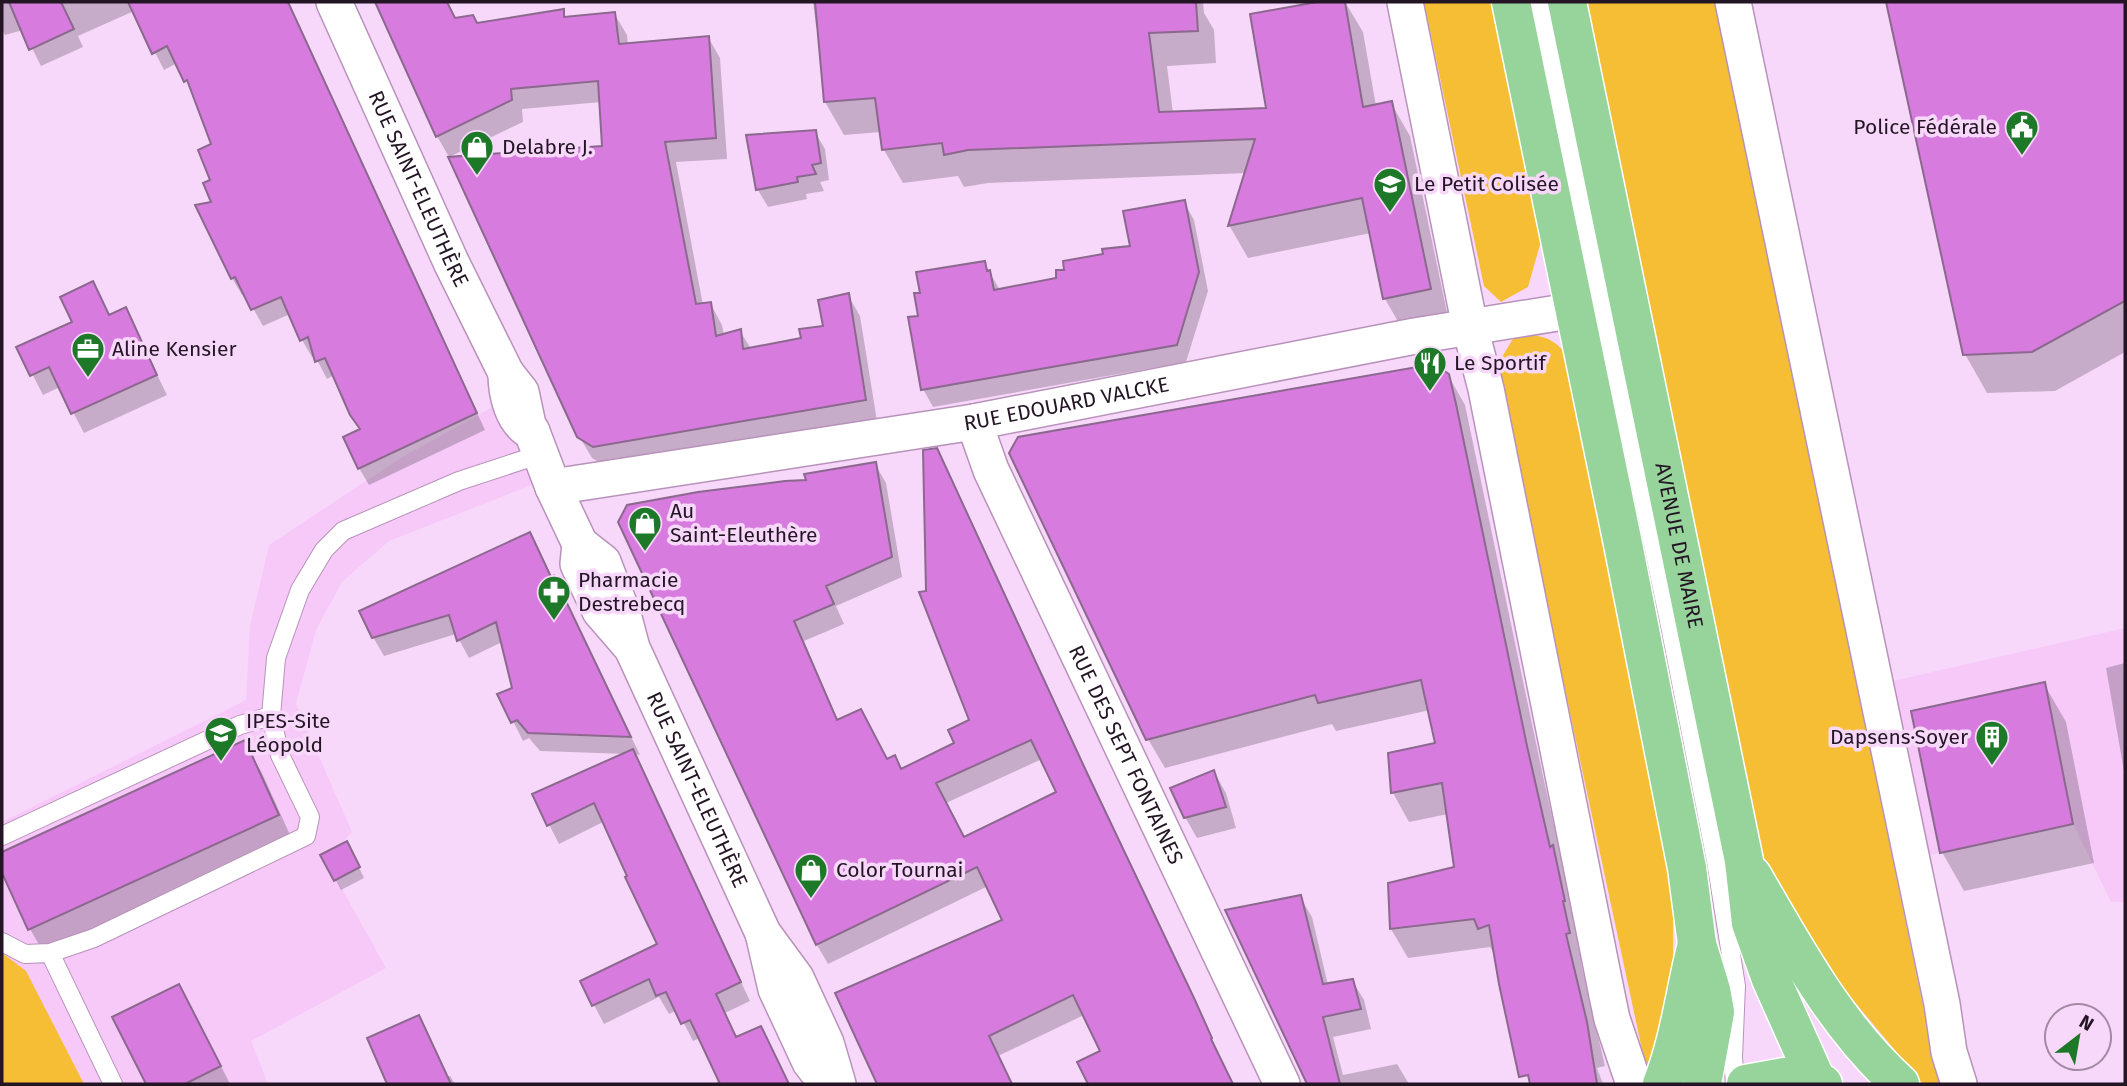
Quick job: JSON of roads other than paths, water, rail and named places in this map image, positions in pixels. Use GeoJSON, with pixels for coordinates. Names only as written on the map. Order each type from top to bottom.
{"type":"FeatureCollection","features":[{"type":"Feature","properties":{"kind":"main road"},"geometry":{"type":"LineString","coordinates":[[1511,2],[1576,310],[1687,868],[1698,944],[1712,990],[1715,1012],[1702,1084]]}},
{"type":"Feature","properties":{"kind":"main road","name":"AVENUE DE MAIRE"},"geometry":{"type":"LineString","coordinates":[[1567,2],[1744,861],[1751,923],[1771,979],[1820,1083]]}},
{"type":"Feature","properties":{"kind":"main road"},"geometry":{"type":"LineString","coordinates":[[1744,861],[1837,1014],[1881,1068],[1900,1084]]}},
{"type":"Feature","properties":{"kind":"main road"},"geometry":{"type":"LineString","coordinates":[[1662,1084],[1674,1054],[1685,989],[1698,944]]}},
{"type":"Feature","properties":{"kind":"main road"},"geometry":{"type":"LineString","coordinates":[[1746,1084],[1784,1077],[1820,1083]]}},
{"type":"Feature","properties":{"kind":"street","name":"RUE SAINT-ELEUTHÈRE"},"geometry":{"type":"LineString","coordinates":[[334,2],[451,262],[506,373],[507,399],[537,443],[580,544],[603,562],[623,614],[632,648],[763,933],[796,978],[826,1043],[838,1084]]}},
{"type":"Feature","properties":{"kind":"street"},"geometry":{"type":"LineString","coordinates":[[1405,2],[1470,327],[1489,403],[1612,1019],[1634,1084]]}},
{"type":"Feature","properties":{"kind":"street"},"geometry":{"type":"LineString","coordinates":[[1733,2],[1954,1068]]}},
{"type":"Feature","properties":{"kind":"street","name":"RUE EDOUARD VALCKE"},"geometry":{"type":"LineString","coordinates":[[554,487],[974,422],[1470,327],[1576,310]]}},
{"type":"Feature","properties":{"kind":"street","name":"RUE DES SEPT FONTAINES"},"geometry":{"type":"LineString","coordinates":[[974,422],[990,470],[1282,1084]]}},
{"type":"Feature","properties":{"kind":"street","name":"RUE SAINT-ELEUTHÈRE"},"geometry":{"type":"LineString","coordinates":[[763,933],[776,989],[810,1062],[827,1084]]}},
{"type":"Feature","properties":{"kind":"lane"},"geometry":{"type":"LineString","coordinates":[[1540,2],[1670,626],[1716,861],[1736,986],[1733,1057],[1735,1084]]}},
{"type":"Feature","properties":{"kind":"lane"},"geometry":{"type":"LineString","coordinates":[[2,942],[25,954],[50,953],[94,938],[306,836],[310,817],[280,755],[271,716],[276,658],[300,590],[324,550],[343,531],[459,481],[537,443]]}},
{"type":"Feature","properties":{"kind":"lane"},"geometry":{"type":"LineString","coordinates":[[2,836],[240,725],[271,716]]}},
{"type":"Feature","properties":{"kind":"lane"},"geometry":{"type":"LineString","coordinates":[[50,953],[113,1084]]}},
{"type":"Feature","properties":{"kind":"place","name":"Police Fédérale"},"geometry":{"type":"Point","coordinates":[2022,157]}},
{"type":"Feature","properties":{"kind":"place","name":"Delabre J."},"geometry":{"type":"Point","coordinates":[477,177]}},
{"type":"Feature","properties":{"kind":"place","name":"Le Petit Colisée"},"geometry":{"type":"Point","coordinates":[1390,214]}},
{"type":"Feature","properties":{"kind":"place","name":"Aline Kensier"},"geometry":{"type":"Point","coordinates":[88,379]}},
{"type":"Feature","properties":{"kind":"place","name":"Le Sportif"},"geometry":{"type":"Point","coordinates":[1430,393]}},
{"type":"Feature","properties":{"kind":"place","name":"Au Saint-Eleuthère"},"geometry":{"type":"Point","coordinates":[645,553]}},
{"type":"Feature","properties":{"kind":"place","name":"Pharmacie Destrebecq"},"geometry":{"type":"Point","coordinates":[554,622]}},
{"type":"Feature","properties":{"kind":"place","name":"IPES-Site Léopold"},"geometry":{"type":"Point","coordinates":[221,763]}},
{"type":"Feature","properties":{"kind":"place","name":"Dapsens·Soyer"},"geometry":{"type":"Point","coordinates":[1992,767]}},
{"type":"Feature","properties":{"kind":"place","name":"Color Tournai"},"geometry":{"type":"Point","coordinates":[811,900]}}]}
